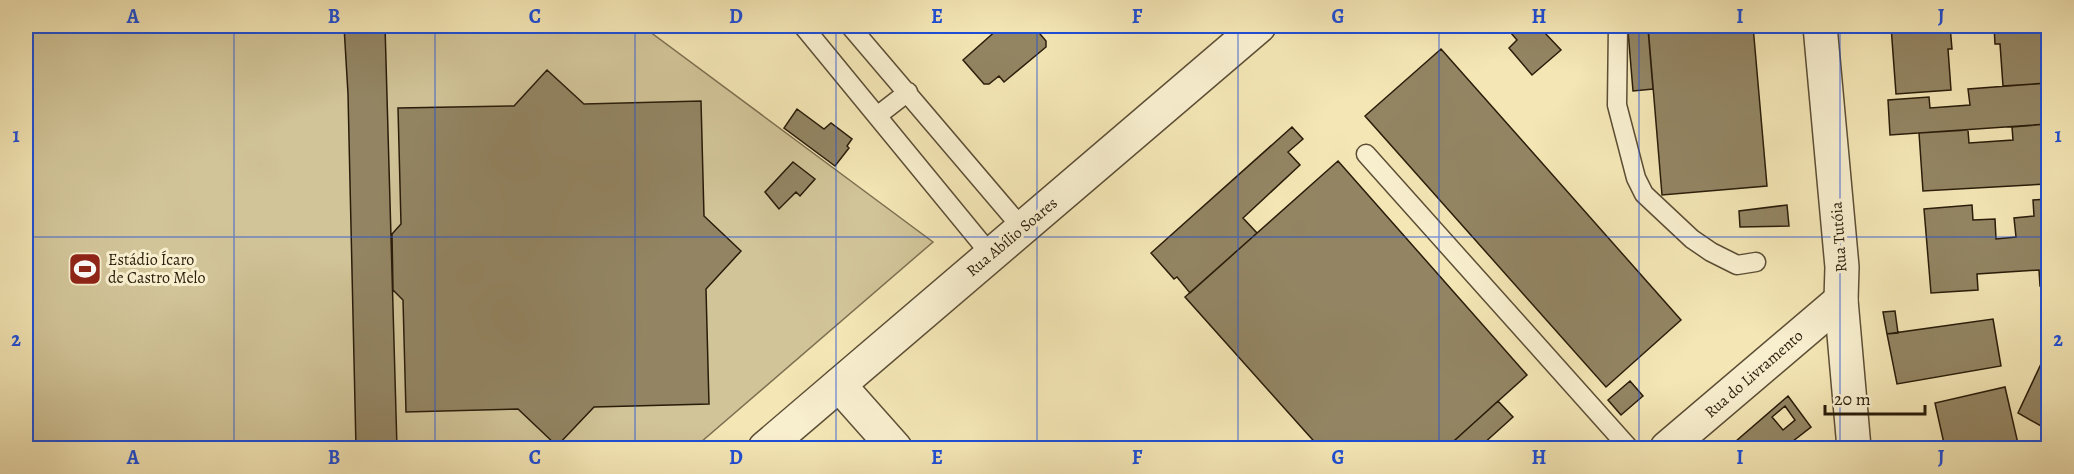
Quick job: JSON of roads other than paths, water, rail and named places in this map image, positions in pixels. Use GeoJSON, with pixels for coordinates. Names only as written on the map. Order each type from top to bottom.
{"type":"FeatureCollection","features":[{"type":"Feature","properties":{"kind":"street","name":"Rua Abílio Soares"},"geometry":{"type":"LineString","coordinates":[[765,448],[1259,26]]}},
{"type":"Feature","properties":{"kind":"street","name":"Rua Tutóia"},"geometry":{"type":"LineString","coordinates":[[1820,26],[1842,267],[1841,300],[1854,448]]}},
{"type":"Feature","properties":{"kind":"street","name":"Rua do Livramento"},"geometry":{"type":"LineString","coordinates":[[1667,448],[1841,300]]}},
{"type":"Feature","properties":{"kind":"street"},"geometry":{"type":"LineString","coordinates":[[839,385],[895,448]]}},
{"type":"Feature","properties":{"kind":"lane"},"geometry":{"type":"LineString","coordinates":[[803,26],[991,255]]}},
{"type":"Feature","properties":{"kind":"lane"},"geometry":{"type":"LineString","coordinates":[[850,26],[1022,228]]}},
{"type":"Feature","properties":{"kind":"lane"},"geometry":{"type":"LineString","coordinates":[[1618,26],[1617,105],[1636,178],[1644,194],[1692,239],[1711,252],[1737,265],[1756,262]]}},
{"type":"Feature","properties":{"kind":"lane"},"geometry":{"type":"LineString","coordinates":[[877,116],[908,92]]}},
{"type":"Feature","properties":{"kind":"lane"},"geometry":{"type":"LineString","coordinates":[[1366,154],[1629,448]]}},
{"type":"Feature","properties":{"kind":"place","name":"Estádio Ícaro de Castro Melo"},"geometry":{"type":"Point","coordinates":[85,269]}}]}
